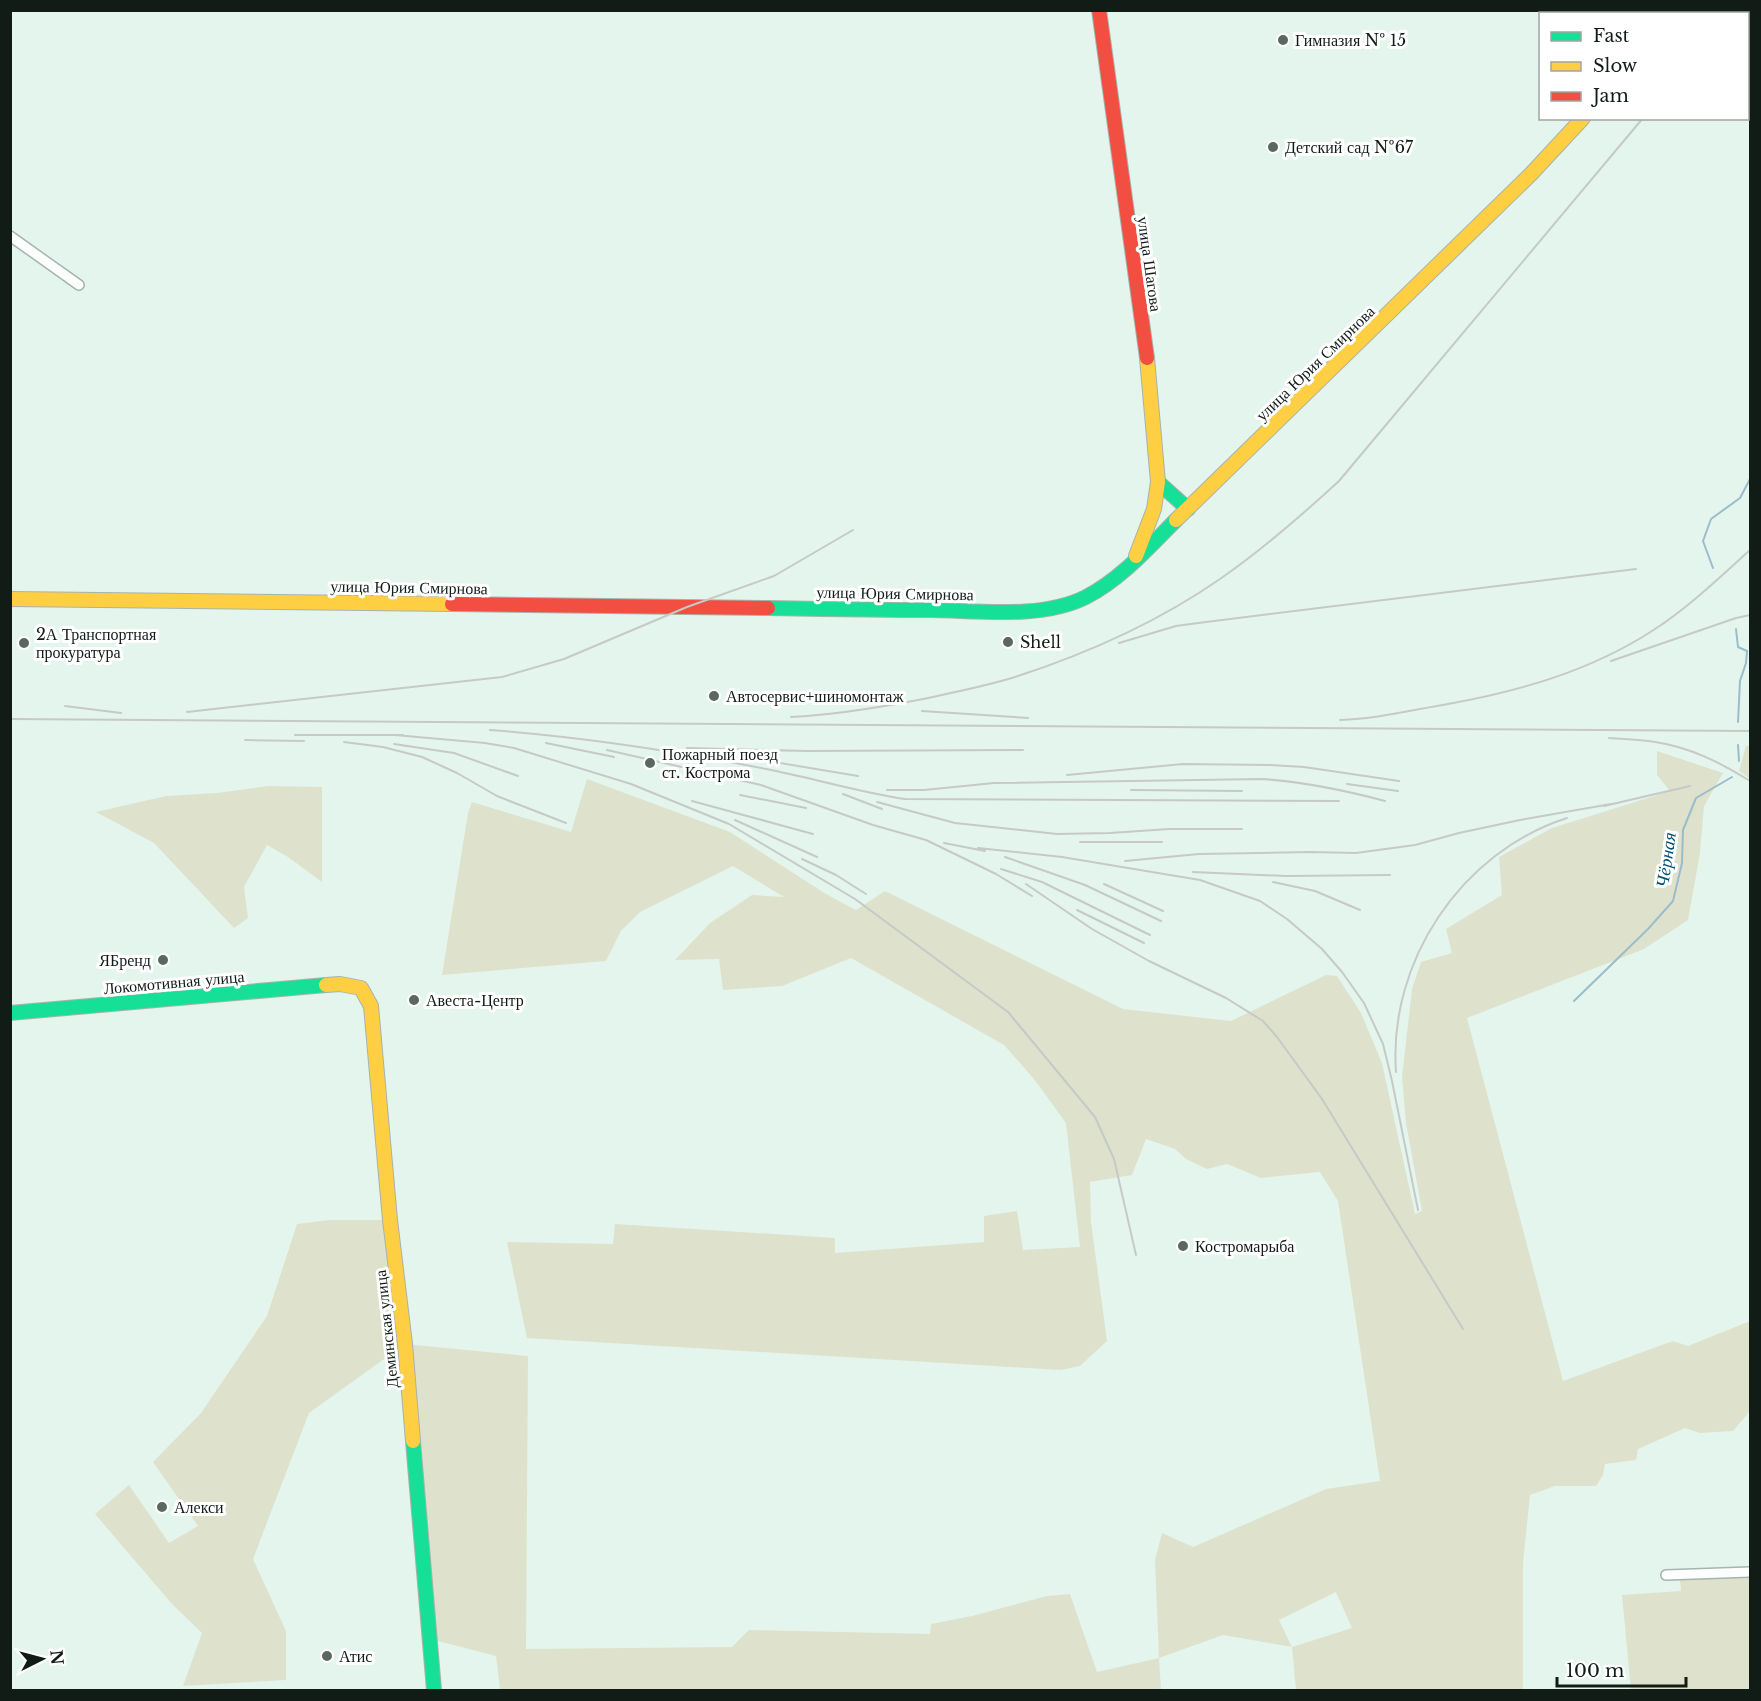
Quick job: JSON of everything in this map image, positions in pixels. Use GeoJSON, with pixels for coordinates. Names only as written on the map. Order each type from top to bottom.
{"type":"FeatureCollection","features":[{"type":"Feature","properties":{"kind":"main road","name":"улица Шагова"},"geometry":{"type":"LineString","coordinates":[[1099,10],[1149,383],[1158,482],[1154,509],[1134,561]]}},
{"type":"Feature","properties":{"kind":"main road","name":"улица Юрия Смирнова"},"geometry":{"type":"LineString","coordinates":[[10,599],[1028,611],[1070,605],[1103,588],[1134,561],[1531,174],[1581,120]]}},
{"type":"Feature","properties":{"kind":"main road"},"geometry":{"type":"LineString","coordinates":[[1158,482],[1188,509]]}},
{"type":"Feature","properties":{"kind":"main road","name":"Локомотивная улица"},"geometry":{"type":"LineString","coordinates":[[10,1013],[340,984]]}},
{"type":"Feature","properties":{"kind":"main road","name":"Деминская улица"},"geometry":{"type":"LineString","coordinates":[[340,984],[361,988],[371,1006],[390,1220],[405,1344],[434,1690]]}},
{"type":"Feature","properties":{"kind":"street"},"geometry":{"type":"LineString","coordinates":[[10,236],[79,285]]}},
{"type":"Feature","properties":{"kind":"street"},"geometry":{"type":"LineString","coordinates":[[1666,1575],[1750,1572]]}},
{"type":"Feature","properties":{"kind":"green space"},"geometry":{"type":"Polygon","coordinates":[[[1746,746],[1750,746],[1750,779],[1739,771],[1746,746]]]}},
{"type":"Feature","properties":{"kind":"green space"},"geometry":{"type":"Polygon","coordinates":[[[1657,751],[1723,773],[1704,806],[1700,853],[1688,920],[1644,949],[1467,1018],[1563,1381],[1673,1341],[1688,1346],[1750,1321],[1750,1411],[1733,1431],[1700,1433],[1685,1428],[1638,1449],[1636,1460],[1605,1464],[1603,1475],[1596,1486],[1555,1486],[1530,1495],[1523,1563],[1523,1690],[1296,1690],[1292,1647],[1223,1635],[1159,1658],[1155,1560],[1162,1533],[1193,1547],[1326,1489],[1380,1481],[1338,1201],[1320,1172],[1261,1178],[1227,1164],[1207,1169],[1186,1159],[1175,1149],[1146,1139],[1132,1175],[1090,1182],[1091,1222],[1107,1341],[1080,1366],[1061,1370],[527,1338],[507,1242],[613,1244],[615,1224],[835,1238],[835,1253],[984,1242],[984,1216],[1017,1211],[1023,1250],[1080,1247],[1066,1123],[1034,1079],[1004,1045],[851,958],[782,986],[723,990],[719,959],[675,960],[710,923],[752,895],[784,897],[733,866],[640,912],[621,931],[606,961],[442,975],[468,813],[472,802],[571,832],[587,779],[730,832],[826,894],[856,910],[885,891],[1123,1009],[1231,1021],[1326,975],[1337,976],[1361,1013],[1382,1063],[1415,1214],[1422,1211],[1406,1123],[1402,1077],[1412,989],[1421,962],[1452,953],[1446,929],[1502,895],[1499,857],[1552,828],[1670,791],[1657,775],[1657,751]],[[1336,1592],[1279,1620],[1292,1647],[1352,1628],[1336,1592]]]}},
{"type":"Feature","properties":{"kind":"green space"},"geometry":{"type":"Polygon","coordinates":[[[268,786],[322,787],[322,882],[267,845],[244,887],[248,918],[234,928],[154,843],[96,812],[166,796],[217,793],[268,786]]]}},
{"type":"Feature","properties":{"kind":"green space"},"geometry":{"type":"Polygon","coordinates":[[[329,1220],[390,1220],[405,1344],[309,1413],[253,1559],[286,1631],[286,1680],[183,1686],[202,1633],[172,1604],[95,1514],[129,1485],[169,1543],[198,1526],[153,1462],[201,1413],[267,1316],[297,1224],[329,1220]]]}},
{"type":"Feature","properties":{"kind":"green space"},"geometry":{"type":"Polygon","coordinates":[[[405,1344],[528,1356],[526,1649],[732,1647],[749,1630],[930,1634],[931,1624],[972,1616],[1047,1596],[1070,1594],[1097,1672],[1159,1658],[1161,1690],[500,1690],[496,1656],[430,1639],[405,1344]]]}},
{"type":"Feature","properties":{"kind":"green space"},"geometry":{"type":"Polygon","coordinates":[[[1750,1577],[1750,1690],[1631,1690],[1622,1595],[1681,1591],[1680,1579],[1750,1577]]]}},
{"type":"Feature","properties":{"kind":"waterway","name":"Чёрная"},"geometry":{"type":"LineString","coordinates":[[1713,568],[1703,541],[1711,519],[1740,498],[1750,479]]}},
{"type":"Feature","properties":{"kind":"waterway","name":"Чёрная"},"geometry":{"type":"LineString","coordinates":[[1736,629],[1738,647],[1747,651],[1740,681],[1738,722]]}},
{"type":"Feature","properties":{"kind":"waterway","name":"Чёрная"},"geometry":{"type":"LineString","coordinates":[[1738,745],[1739,761]]}},
{"type":"Feature","properties":{"kind":"waterway","name":"Чёрная"},"geometry":{"type":"LineString","coordinates":[[1574,1001],[1648,929],[1673,901],[1682,863],[1683,830],[1696,798],[1732,777]]}},
{"type":"Feature","properties":{"kind":"railway"},"geometry":{"type":"LineString","coordinates":[[791,717],[839,713],[902,703],[1015,677],[1121,636],[1172,609],[1220,579],[1281,532],[1339,481],[1641,120]]}},
{"type":"Feature","properties":{"kind":"railway"},"geometry":{"type":"LineString","coordinates":[[187,712],[502,677],[564,659],[687,607],[774,576],[853,530]]}},
{"type":"Feature","properties":{"kind":"railway"},"geometry":{"type":"LineString","coordinates":[[1340,720],[1380,716],[1475,699],[1528,686],[1579,668],[1652,631],[1678,613],[1750,550]]}},
{"type":"Feature","properties":{"kind":"railway"},"geometry":{"type":"LineString","coordinates":[[1119,643],[1176,626],[1636,569]]}},
{"type":"Feature","properties":{"kind":"railway"},"geometry":{"type":"LineString","coordinates":[[1611,661],[1750,615]]}},
{"type":"Feature","properties":{"kind":"railway"},"geometry":{"type":"LineString","coordinates":[[65,706],[121,713]]}},
{"type":"Feature","properties":{"kind":"railway"},"geometry":{"type":"LineString","coordinates":[[922,711],[1028,718]]}},
{"type":"Feature","properties":{"kind":"railway"},"geometry":{"type":"LineString","coordinates":[[10,719],[1750,731]]}},
{"type":"Feature","properties":{"kind":"railway"},"geometry":{"type":"LineString","coordinates":[[490,730],[629,745],[698,756],[905,799],[1339,801]]}},
{"type":"Feature","properties":{"kind":"railway"},"geometry":{"type":"LineString","coordinates":[[295,735],[403,735]]}},
{"type":"Feature","properties":{"kind":"railway"},"geometry":{"type":"LineString","coordinates":[[395,735],[485,743],[514,748],[631,784],[729,824],[855,899],[1008,1012],[1095,1117],[1114,1159],[1136,1255]]}},
{"type":"Feature","properties":{"kind":"railway"},"geometry":{"type":"LineString","coordinates":[[1609,738],[1668,744],[1716,762],[1750,781]]}},
{"type":"Feature","properties":{"kind":"railway"},"geometry":{"type":"LineString","coordinates":[[245,740],[304,741]]}},
{"type":"Feature","properties":{"kind":"railway"},"geometry":{"type":"LineString","coordinates":[[344,742],[383,747],[422,757],[457,773],[497,796],[566,823]]}},
{"type":"Feature","properties":{"kind":"railway"},"geometry":{"type":"LineString","coordinates":[[546,743],[614,757]]}},
{"type":"Feature","properties":{"kind":"railway"},"geometry":{"type":"LineString","coordinates":[[394,744],[454,753],[518,776]]}},
{"type":"Feature","properties":{"kind":"railway"},"geometry":{"type":"LineString","coordinates":[[687,748],[807,751],[1023,750]]}},
{"type":"Feature","properties":{"kind":"railway"},"geometry":{"type":"LineString","coordinates":[[607,750],[761,785],[873,825],[926,840],[996,874],[1032,896]]}},
{"type":"Feature","properties":{"kind":"railway"},"geometry":{"type":"LineString","coordinates":[[744,757],[858,776]]}},
{"type":"Feature","properties":{"kind":"railway"},"geometry":{"type":"LineString","coordinates":[[1067,775],[1183,764],[1270,765],[1304,767],[1399,781]]}},
{"type":"Feature","properties":{"kind":"railway"},"geometry":{"type":"LineString","coordinates":[[887,790],[924,790],[994,783],[1262,779],[1324,787],[1385,801]]}},
{"type":"Feature","properties":{"kind":"railway"},"geometry":{"type":"LineString","coordinates":[[1347,784],[1398,791]]}},
{"type":"Feature","properties":{"kind":"railway"},"geometry":{"type":"LineString","coordinates":[[1604,806],[1690,786]]}},
{"type":"Feature","properties":{"kind":"railway"},"geometry":{"type":"LineString","coordinates":[[1131,790],[1242,791]]}},
{"type":"Feature","properties":{"kind":"railway"},"geometry":{"type":"LineString","coordinates":[[843,794],[882,809]]}},
{"type":"Feature","properties":{"kind":"railway"},"geometry":{"type":"LineString","coordinates":[[740,795],[806,808]]}},
{"type":"Feature","properties":{"kind":"railway"},"geometry":{"type":"LineString","coordinates":[[692,801],[813,834]]}},
{"type":"Feature","properties":{"kind":"railway"},"geometry":{"type":"LineString","coordinates":[[877,802],[955,823],[1057,834],[1169,829],[1242,829]]}},
{"type":"Feature","properties":{"kind":"railway"},"geometry":{"type":"LineString","coordinates":[[1125,861],[1199,854],[1356,853],[1415,845],[1520,820],[1611,804]]}},
{"type":"Feature","properties":{"kind":"railway"},"geometry":{"type":"LineString","coordinates":[[1396,1072],[1397,1031],[1404,991],[1419,952],[1439,916],[1464,884],[1494,857],[1529,834],[1567,818]]}},
{"type":"Feature","properties":{"kind":"railway"},"geometry":{"type":"LineString","coordinates":[[735,820],[817,857]]}},
{"type":"Feature","properties":{"kind":"railway"},"geometry":{"type":"LineString","coordinates":[[1080,842],[1162,842]]}},
{"type":"Feature","properties":{"kind":"railway"},"geometry":{"type":"LineString","coordinates":[[944,843],[985,851]]}},
{"type":"Feature","properties":{"kind":"railway"},"geometry":{"type":"LineString","coordinates":[[978,848],[1062,857],[1200,880],[1260,901],[1287,919],[1322,949],[1342,972],[1364,1003],[1383,1044],[1418,1210]]}},
{"type":"Feature","properties":{"kind":"railway"},"geometry":{"type":"LineString","coordinates":[[1005,857],[1085,885],[1161,921]]}},
{"type":"Feature","properties":{"kind":"railway"},"geometry":{"type":"LineString","coordinates":[[802,859],[836,875],[866,894]]}},
{"type":"Feature","properties":{"kind":"railway"},"geometry":{"type":"LineString","coordinates":[[1001,869],[1042,882],[1150,935]]}},
{"type":"Feature","properties":{"kind":"railway"},"geometry":{"type":"LineString","coordinates":[[1193,872],[1286,876],[1390,875]]}},
{"type":"Feature","properties":{"kind":"railway"},"geometry":{"type":"LineString","coordinates":[[1273,882],[1315,891],[1360,910]]}},
{"type":"Feature","properties":{"kind":"railway"},"geometry":{"type":"LineString","coordinates":[[1026,884],[1092,929],[1149,961],[1226,998],[1263,1021],[1322,1099],[1463,1329]]}},
{"type":"Feature","properties":{"kind":"railway"},"geometry":{"type":"LineString","coordinates":[[1104,884],[1163,911]]}},
{"type":"Feature","properties":{"kind":"railway"},"geometry":{"type":"LineString","coordinates":[[1077,910],[1144,943]]}},
{"type":"Feature","properties":{"kind":"traffic: fast"},"geometry":{"type":"LineString","coordinates":[[1158,482],[1188,509]]}},
{"type":"Feature","properties":{"kind":"traffic: fast"},"geometry":{"type":"LineString","coordinates":[[768,608],[991,612],[1051,608],[1069,604],[1099,590],[1134,562],[1176,520]]}},
{"type":"Feature","properties":{"kind":"traffic: fast"},"geometry":{"type":"LineString","coordinates":[[10,1013],[326,985]]}},
{"type":"Feature","properties":{"kind":"traffic: fast"},"geometry":{"type":"LineString","coordinates":[[413,1441],[434,1690]]}},
{"type":"Feature","properties":{"kind":"traffic: slow"},"geometry":{"type":"LineString","coordinates":[[1176,520],[1531,174],[1581,120]]}},
{"type":"Feature","properties":{"kind":"traffic: slow"},"geometry":{"type":"LineString","coordinates":[[1136,556],[1154,509],[1158,482],[1147,358]]}},
{"type":"Feature","properties":{"kind":"traffic: slow"},"geometry":{"type":"LineString","coordinates":[[10,599],[452,604]]}},
{"type":"Feature","properties":{"kind":"traffic: slow"},"geometry":{"type":"LineString","coordinates":[[326,985],[340,984],[361,988],[371,1006],[413,1441]]}},
{"type":"Feature","properties":{"kind":"traffic: jam"},"geometry":{"type":"LineString","coordinates":[[1099,10],[1147,358]]}},
{"type":"Feature","properties":{"kind":"traffic: jam"},"geometry":{"type":"LineString","coordinates":[[452,604],[768,608]]}},
{"type":"Feature","properties":{"kind":"place","name":"Гимназия № 15"},"geometry":{"type":"Point","coordinates":[1283,40]}},
{"type":"Feature","properties":{"kind":"place","name":"Детский сад №67"},"geometry":{"type":"Point","coordinates":[1273,147]}},
{"type":"Feature","properties":{"kind":"place","name":"Shell"},"geometry":{"type":"Point","coordinates":[1008,642]}},
{"type":"Feature","properties":{"kind":"place","name":"2А Транспортная прокуратура"},"geometry":{"type":"Point","coordinates":[24,643]}},
{"type":"Feature","properties":{"kind":"place","name":"Автосервис+шиномонтаж"},"geometry":{"type":"Point","coordinates":[714,696]}},
{"type":"Feature","properties":{"kind":"place","name":"Пожарный поезд ст. Кострома"},"geometry":{"type":"Point","coordinates":[650,763]}},
{"type":"Feature","properties":{"kind":"place","name":"ЯБренд"},"geometry":{"type":"Point","coordinates":[163,960]}},
{"type":"Feature","properties":{"kind":"place","name":"Авеста-Центр"},"geometry":{"type":"Point","coordinates":[414,1000]}},
{"type":"Feature","properties":{"kind":"place","name":"Костромарыба"},"geometry":{"type":"Point","coordinates":[1183,1246]}},
{"type":"Feature","properties":{"kind":"place","name":"Алекси"},"geometry":{"type":"Point","coordinates":[162,1507]}},
{"type":"Feature","properties":{"kind":"place","name":"Атис"},"geometry":{"type":"Point","coordinates":[327,1656]}}]}
